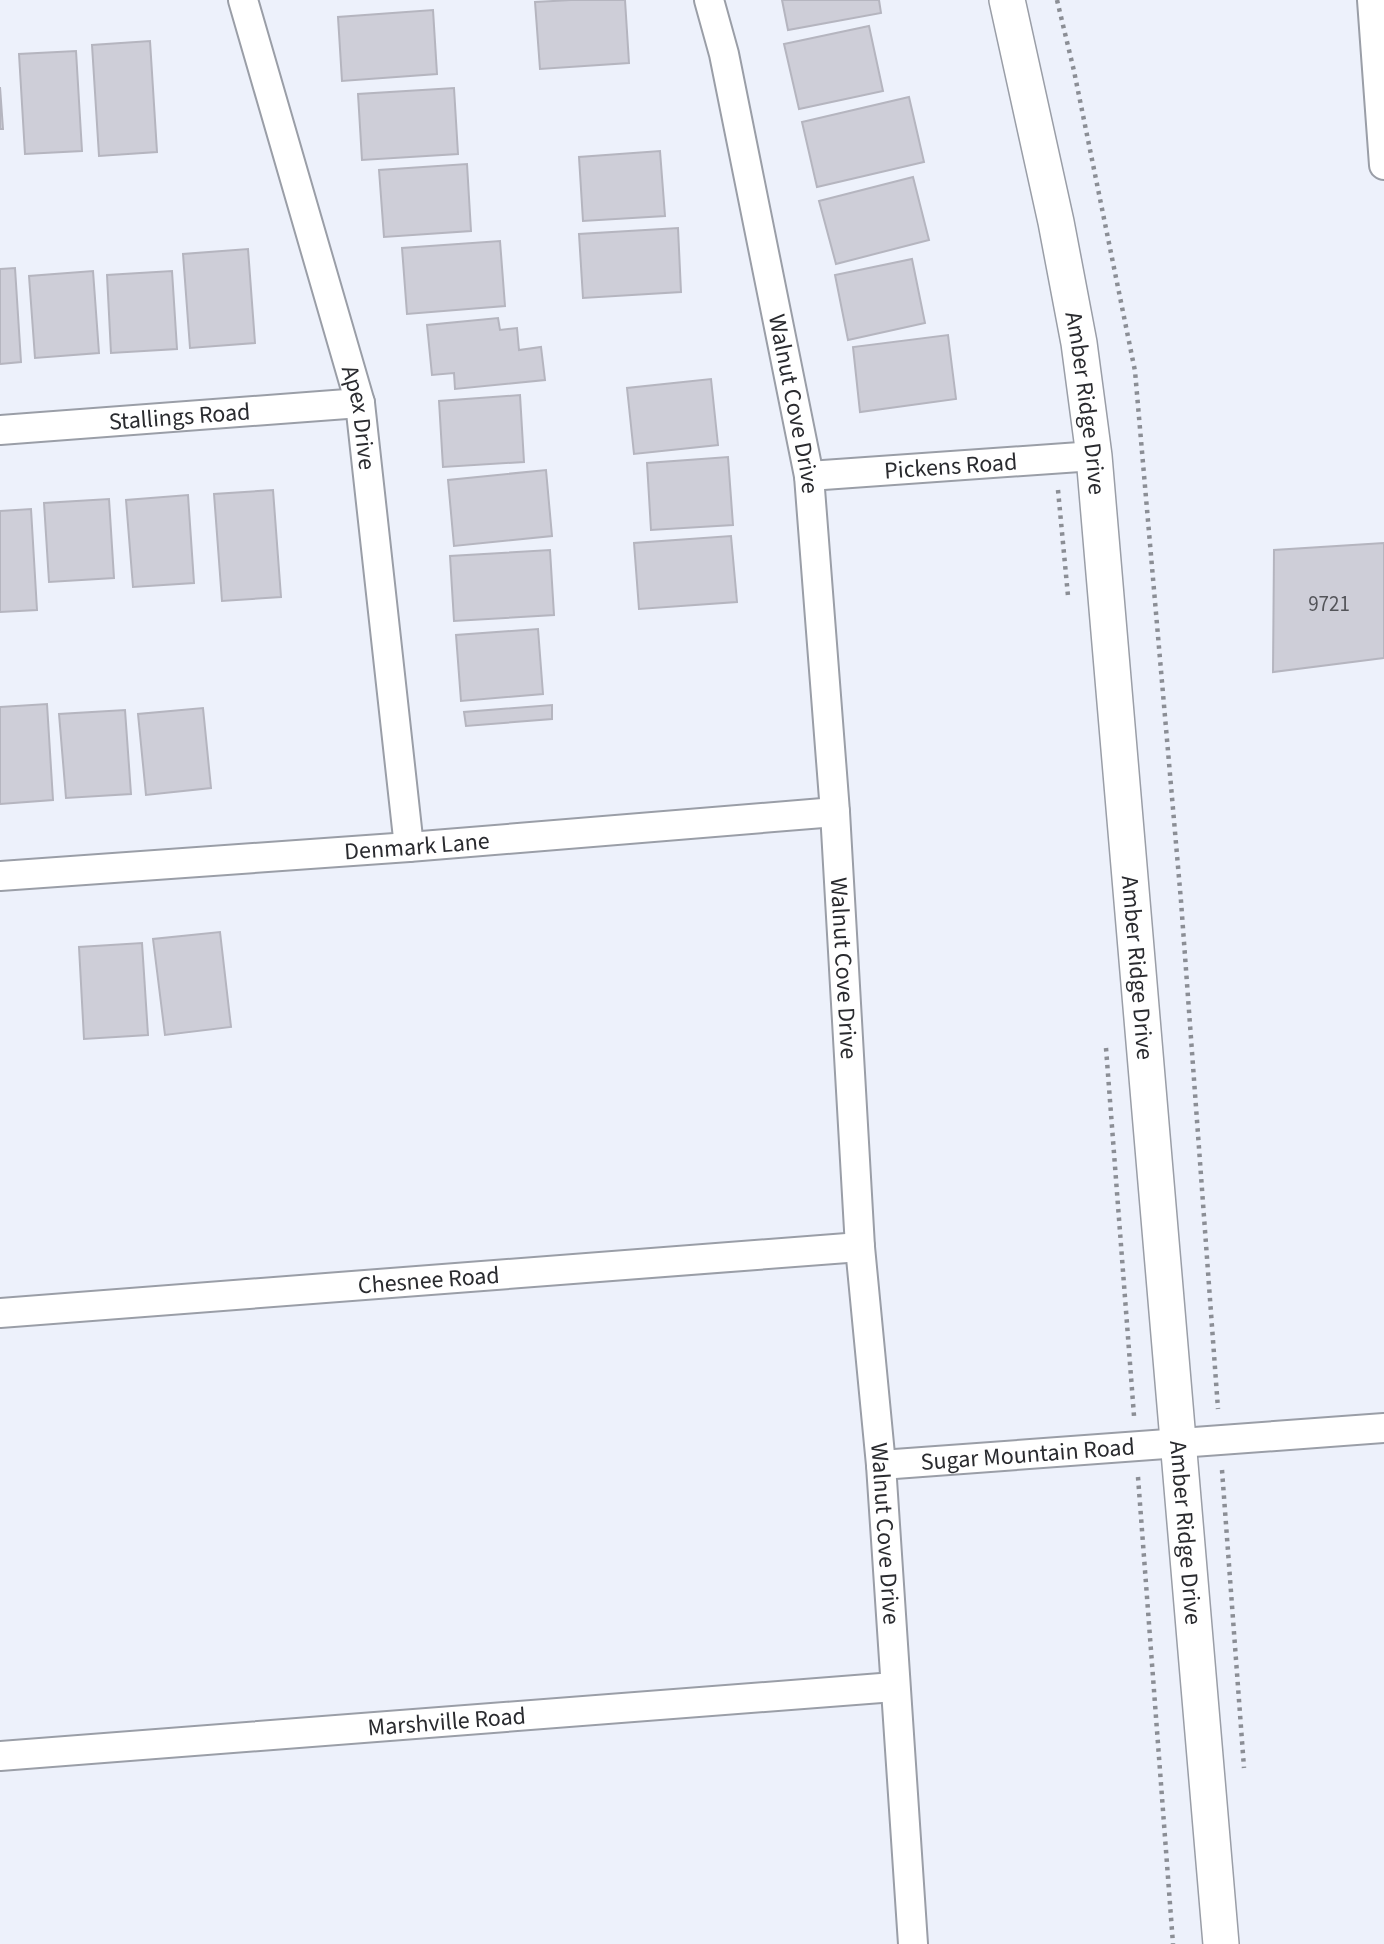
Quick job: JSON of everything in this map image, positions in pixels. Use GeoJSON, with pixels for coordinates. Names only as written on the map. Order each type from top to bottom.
{"type":"FeatureCollection","features":[{"type":"Feature","properties":{"kind":"street","name":"Apex Drive"},"geometry":{"type":"LineString","coordinates":[[243,0],[360,403],[409,847]]}},
{"type":"Feature","properties":{"kind":"street","name":"Walnut Cove Drive"},"geometry":{"type":"LineString","coordinates":[[709,0],[723,54],[809,476],[835,812],[860,1247],[881,1465],[913,1944]]}},
{"type":"Feature","properties":{"kind":"street","name":"Amber Ridge Drive"},"geometry":{"type":"LineString","coordinates":[[1007,0],[1074,316],[1094,456],[1221,1944]]}},
{"type":"Feature","properties":{"kind":"street"},"geometry":{"type":"LineString","coordinates":[[1372,0],[1384,165]]}},
{"type":"Feature","properties":{"kind":"street","name":"Stallings Road"},"geometry":{"type":"LineString","coordinates":[[0,430],[360,403]]}},
{"type":"Feature","properties":{"kind":"street","name":"Pickens Road"},"geometry":{"type":"LineString","coordinates":[[809,476],[1094,456]]}},
{"type":"Feature","properties":{"kind":"street","name":"Denmark Lane"},"geometry":{"type":"LineString","coordinates":[[0,876],[409,847],[835,812]]}},
{"type":"Feature","properties":{"kind":"street","name":"Chesnee Road"},"geometry":{"type":"LineString","coordinates":[[0,1313],[860,1247]]}},
{"type":"Feature","properties":{"kind":"street","name":"Sugar Mountain Road"},"geometry":{"type":"LineString","coordinates":[[881,1465],[1384,1428]]}},
{"type":"Feature","properties":{"kind":"street","name":"Marshville Road"},"geometry":{"type":"LineString","coordinates":[[0,1756],[894,1687]]}},
{"type":"Feature","properties":{"kind":"path"},"geometry":{"type":"LineString","coordinates":[[1057,0],[1135,371],[1181,901],[1245,1781]]}},
{"type":"Feature","properties":{"kind":"path"},"geometry":{"type":"LineString","coordinates":[[1057,459],[1069,604]]}},
{"type":"Feature","properties":{"kind":"path"},"geometry":{"type":"LineString","coordinates":[[1106,1037],[1173,1944]]}},
{"type":"Feature","properties":{"kind":"building"},"geometry":{"type":"Polygon","coordinates":[[[625,0],[629,63],[540,69],[535,2],[625,0]]]}},
{"type":"Feature","properties":{"kind":"building"},"geometry":{"type":"Polygon","coordinates":[[[782,0],[879,0],[881,13],[788,30],[782,0]]]}},
{"type":"Feature","properties":{"kind":"building"},"geometry":{"type":"Polygon","coordinates":[[[433,10],[437,74],[342,81],[338,17],[433,10]]]}},
{"type":"Feature","properties":{"kind":"building"},"geometry":{"type":"Polygon","coordinates":[[[869,26],[883,91],[799,109],[784,44],[869,26]]]}},
{"type":"Feature","properties":{"kind":"building"},"geometry":{"type":"Polygon","coordinates":[[[150,41],[157,152],[99,156],[92,45],[150,41]]]}},
{"type":"Feature","properties":{"kind":"building"},"geometry":{"type":"Polygon","coordinates":[[[76,51],[82,151],[25,154],[19,54],[76,51]]]}},
{"type":"Feature","properties":{"kind":"building"},"geometry":{"type":"Polygon","coordinates":[[[0,87],[3,129],[0,129],[0,87]]]}},
{"type":"Feature","properties":{"kind":"building"},"geometry":{"type":"Polygon","coordinates":[[[454,88],[458,154],[362,160],[358,94],[454,88]]]}},
{"type":"Feature","properties":{"kind":"building"},"geometry":{"type":"Polygon","coordinates":[[[909,97],[924,162],[817,187],[802,122],[909,97]]]}},
{"type":"Feature","properties":{"kind":"building"},"geometry":{"type":"Polygon","coordinates":[[[660,151],[665,216],[583,221],[579,157],[660,151]]]}},
{"type":"Feature","properties":{"kind":"building"},"geometry":{"type":"Polygon","coordinates":[[[467,164],[471,231],[384,237],[379,170],[467,164]]]}},
{"type":"Feature","properties":{"kind":"building"},"geometry":{"type":"Polygon","coordinates":[[[913,177],[929,240],[836,264],[819,201],[913,177]]]}},
{"type":"Feature","properties":{"kind":"building"},"geometry":{"type":"Polygon","coordinates":[[[678,228],[681,292],[583,298],[579,234],[678,228]]]}},
{"type":"Feature","properties":{"kind":"building"},"geometry":{"type":"Polygon","coordinates":[[[500,241],[505,306],[407,314],[402,248],[500,241]]]}},
{"type":"Feature","properties":{"kind":"building"},"geometry":{"type":"Polygon","coordinates":[[[248,249],[255,343],[190,348],[183,254],[248,249]]]}},
{"type":"Feature","properties":{"kind":"building"},"geometry":{"type":"Polygon","coordinates":[[[912,259],[925,323],[848,340],[835,275],[912,259]]]}},
{"type":"Feature","properties":{"kind":"building"},"geometry":{"type":"Polygon","coordinates":[[[15,268],[21,362],[0,364],[0,269],[15,268]]]}},
{"type":"Feature","properties":{"kind":"building"},"geometry":{"type":"Polygon","coordinates":[[[93,271],[99,353],[35,358],[29,276],[93,271]]]}},
{"type":"Feature","properties":{"kind":"building"},"geometry":{"type":"Polygon","coordinates":[[[172,271],[177,349],[111,353],[107,275],[172,271]]]}},
{"type":"Feature","properties":{"kind":"building"},"geometry":{"type":"Polygon","coordinates":[[[498,318],[500,330],[517,328],[519,350],[541,347],[545,380],[455,389],[454,373],[432,375],[427,325],[498,318]]]}},
{"type":"Feature","properties":{"kind":"building"},"geometry":{"type":"Polygon","coordinates":[[[948,335],[956,399],[860,412],[853,347],[948,335]]]}},
{"type":"Feature","properties":{"kind":"building"},"geometry":{"type":"Polygon","coordinates":[[[711,379],[718,445],[634,454],[627,388],[711,379]]]}},
{"type":"Feature","properties":{"kind":"building"},"geometry":{"type":"Polygon","coordinates":[[[520,395],[524,462],[443,467],[439,401],[520,395]]]}},
{"type":"Feature","properties":{"kind":"building"},"geometry":{"type":"Polygon","coordinates":[[[728,457],[733,525],[651,530],[647,463],[728,457]]]}},
{"type":"Feature","properties":{"kind":"building"},"geometry":{"type":"Polygon","coordinates":[[[546,470],[552,536],[454,546],[448,480],[546,470]]]}},
{"type":"Feature","properties":{"kind":"building"},"geometry":{"type":"Polygon","coordinates":[[[273,490],[281,597],[222,601],[214,494],[273,490]]]}},
{"type":"Feature","properties":{"kind":"building"},"geometry":{"type":"Polygon","coordinates":[[[188,495],[194,583],[133,587],[126,500],[188,495]]]}},
{"type":"Feature","properties":{"kind":"building"},"geometry":{"type":"Polygon","coordinates":[[[109,499],[114,578],[49,582],[44,503],[109,499]]]}},
{"type":"Feature","properties":{"kind":"building"},"geometry":{"type":"Polygon","coordinates":[[[31,509],[37,610],[0,612],[0,511],[31,509]]]}},
{"type":"Feature","properties":{"kind":"building"},"geometry":{"type":"Polygon","coordinates":[[[731,536],[737,602],[639,609],[634,543],[731,536]]]}},
{"type":"Feature","properties":{"kind":"building"},"geometry":{"type":"Polygon","coordinates":[[[1384,543],[1384,658],[1273,672],[1274,550],[1384,543]]]}},
{"type":"Feature","properties":{"kind":"building"},"geometry":{"type":"Polygon","coordinates":[[[550,550],[554,615],[454,621],[450,556],[550,550]]]}},
{"type":"Feature","properties":{"kind":"building"},"geometry":{"type":"Polygon","coordinates":[[[538,629],[543,694],[461,701],[456,635],[538,629]]]}},
{"type":"Feature","properties":{"kind":"building"},"geometry":{"type":"Polygon","coordinates":[[[47,704],[53,800],[0,804],[0,707],[47,704]]]}},
{"type":"Feature","properties":{"kind":"building"},"geometry":{"type":"Polygon","coordinates":[[[552,705],[552,719],[466,726],[464,712],[552,705]]]}},
{"type":"Feature","properties":{"kind":"building"},"geometry":{"type":"Polygon","coordinates":[[[203,708],[211,788],[146,795],[138,714],[203,708]]]}},
{"type":"Feature","properties":{"kind":"building"},"geometry":{"type":"Polygon","coordinates":[[[125,710],[131,794],[66,798],[59,714],[125,710]]]}},
{"type":"Feature","properties":{"kind":"building"},"geometry":{"type":"Polygon","coordinates":[[[220,932],[231,1027],[165,1035],[153,939],[220,932]]]}},
{"type":"Feature","properties":{"kind":"building"},"geometry":{"type":"Polygon","coordinates":[[[142,943],[148,1035],[84,1039],[79,947],[142,943]]]}}]}
